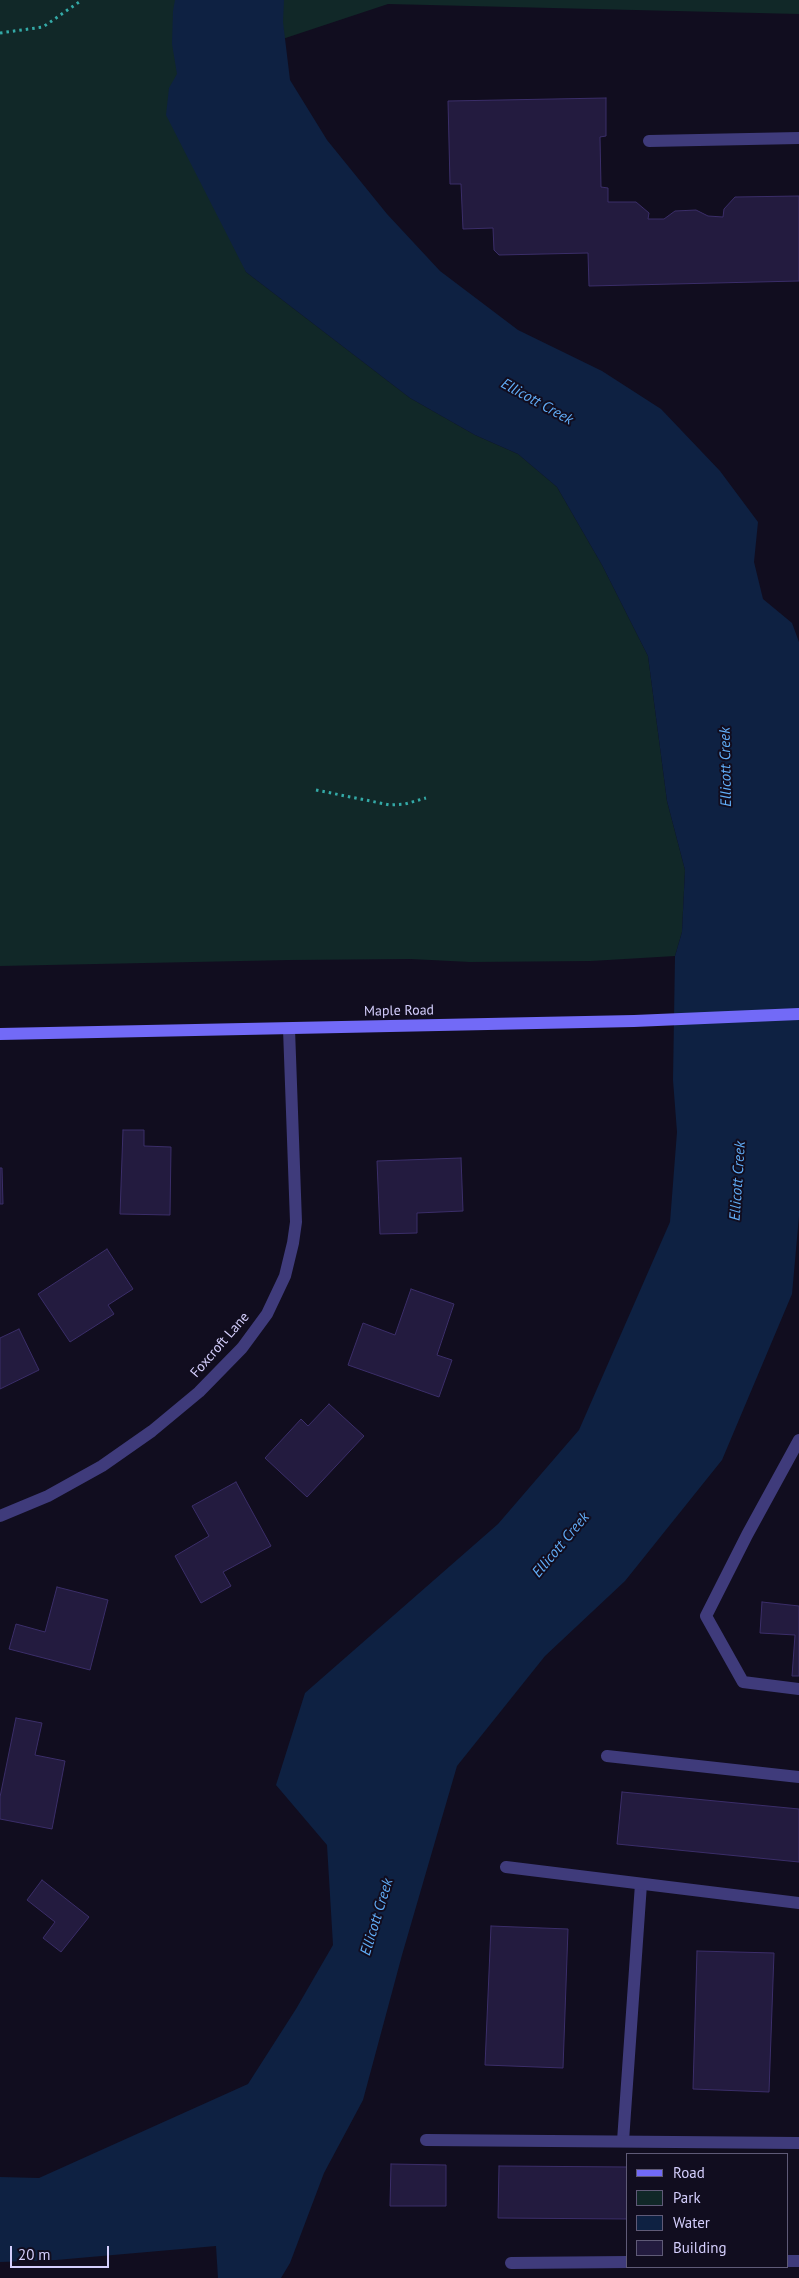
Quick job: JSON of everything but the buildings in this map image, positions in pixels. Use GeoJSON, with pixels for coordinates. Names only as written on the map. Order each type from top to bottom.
{"type":"FeatureCollection","features":[{"type":"Feature","properties":{"kind":"main road","name":"Maple Road"},"geometry":{"type":"LineString","coordinates":[[0,1034],[634,1021],[799,1014]]}},
{"type":"Feature","properties":{"kind":"street"},"geometry":{"type":"LineString","coordinates":[[649,141],[799,138]]}},
{"type":"Feature","properties":{"kind":"street","name":"Foxcroft Lane"},"geometry":{"type":"LineString","coordinates":[[0,1516],[48,1496],[102,1466],[152,1431],[199,1392],[242,1348],[267,1314],[285,1276],[296,1222],[289,1029]]}},
{"type":"Feature","properties":{"kind":"street"},"geometry":{"type":"LineString","coordinates":[[799,1440],[747,1535],[706,1616],[743,1682],[799,1688]]}},
{"type":"Feature","properties":{"kind":"street"},"geometry":{"type":"LineString","coordinates":[[607,1756],[799,1777]]}},
{"type":"Feature","properties":{"kind":"street"},"geometry":{"type":"LineString","coordinates":[[506,1867],[799,1903]]}},
{"type":"Feature","properties":{"kind":"street"},"geometry":{"type":"LineString","coordinates":[[623,2141],[641,1884]]}},
{"type":"Feature","properties":{"kind":"street"},"geometry":{"type":"LineString","coordinates":[[426,2140],[799,2143]]}},
{"type":"Feature","properties":{"kind":"street"},"geometry":{"type":"LineString","coordinates":[[511,2263],[626,2262]]}},
{"type":"Feature","properties":{"kind":"path"},"geometry":{"type":"LineString","coordinates":[[0,33],[43,28],[82,0]]}},
{"type":"Feature","properties":{"kind":"path"},"geometry":{"type":"LineString","coordinates":[[316,790],[390,805],[405,804],[426,798]]}},
{"type":"Feature","properties":{"kind":"green space"},"geometry":{"type":"Polygon","coordinates":[[[0,0],[799,0],[799,14],[388,4],[177,74],[246,272],[410,398],[475,435],[518,454],[557,487],[602,565],[648,656],[667,801],[685,870],[682,932],[675,956],[591,961],[290,960],[0,966],[0,0]]]}},
{"type":"Feature","properties":{"kind":"water","name":"Ellicott Creek"},"geometry":{"type":"Polygon","coordinates":[[[175,0],[284,0],[283,22],[290,80],[327,140],[387,214],[440,271],[518,330],[602,371],[661,409],[720,471],[758,522],[754,562],[763,599],[792,623],[799,642],[799,1216],[792,1294],[722,1460],[625,1581],[545,1656],[457,1766],[402,1955],[363,2100],[324,2173],[290,2263],[281,2278],[218,2278],[216,2246],[56,2260],[0,2262],[0,2177],[39,2178],[248,2084],[296,2009],[333,1945],[327,1845],[276,1785],[305,1693],[498,1524],[579,1430],[670,1222],[677,1132],[673,1080],[675,956],[682,932],[685,870],[667,801],[648,656],[602,565],[557,487],[518,454],[475,435],[410,398],[246,272],[166,115],[169,88],[177,74],[172,44],[175,0]]]}}]}
